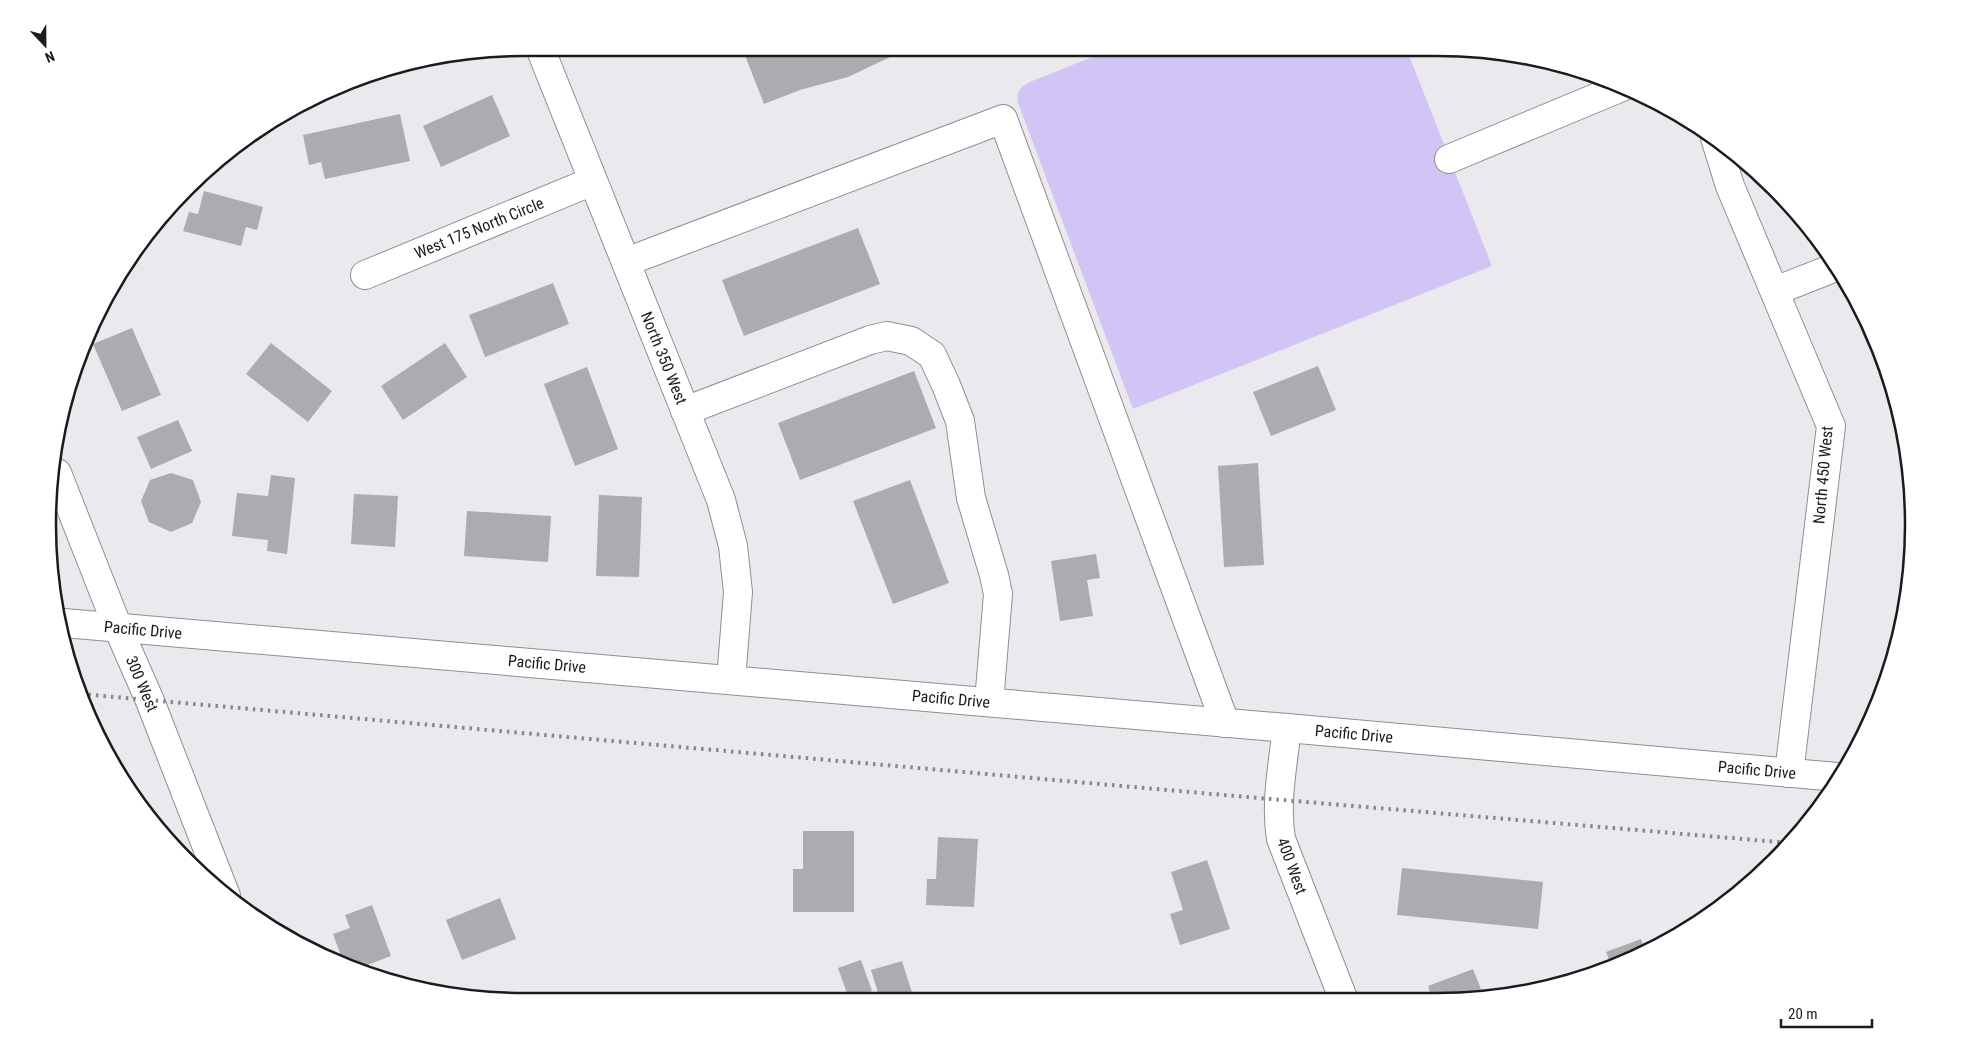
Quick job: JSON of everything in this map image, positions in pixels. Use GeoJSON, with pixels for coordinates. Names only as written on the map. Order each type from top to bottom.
{"type":"FeatureCollection","features":[{"type":"Feature","properties":{"kind":"street","name":"North 350 West"},"geometry":{"type":"LineString","coordinates":[[543,56],[721,500],[733,546],[738,592],[731,680]]}},
{"type":"Feature","properties":{"kind":"street"},"geometry":{"type":"LineString","coordinates":[[1449,159],[1613,91]]}},
{"type":"Feature","properties":{"kind":"street"},"geometry":{"type":"LineString","coordinates":[[626,262],[1003,119],[1225,723]]}},
{"type":"Feature","properties":{"kind":"street","name":"North 450 West"},"geometry":{"type":"LineString","coordinates":[[1718,150],[1730,186],[1831,426],[1789,773]]}},
{"type":"Feature","properties":{"kind":"street","name":"West 175 North Circle"},"geometry":{"type":"LineString","coordinates":[[366,275],[593,181]]}},
{"type":"Feature","properties":{"kind":"street"},"geometry":{"type":"LineString","coordinates":[[1775,291],[1829,270]]}},
{"type":"Feature","properties":{"kind":"street"},"geometry":{"type":"LineString","coordinates":[[685,411],[870,340],[886,336],[911,340],[932,355],[960,422],[971,498],[998,594],[989,702]]}},
{"type":"Feature","properties":{"kind":"street","name":"300 West"},"geometry":{"type":"LineString","coordinates":[[59,476],[118,628],[150,701],[220,880]]}},
{"type":"Feature","properties":{"kind":"street","name":"Pacific Drive"},"geometry":{"type":"LineString","coordinates":[[67,623],[1831,777]]}},
{"type":"Feature","properties":{"kind":"street","name":"400 West"},"geometry":{"type":"LineString","coordinates":[[1287,728],[1279,800],[1278,821],[1281,839],[1341,993]]}},
{"type":"Feature","properties":{"kind":"shaded area"},"geometry":{"type":"Polygon","coordinates":[[[1095,56],[1409,56],[1492,266],[1133,409],[1018,103],[1019,90],[1030,82],[1095,56]]]}},
{"type":"Feature","properties":{"kind":"building"},"geometry":{"type":"Polygon","coordinates":[[[745,56],[892,56],[848,77],[800,90],[764,104],[745,56]]]}},
{"type":"Feature","properties":{"kind":"building"},"geometry":{"type":"Polygon","coordinates":[[[492,95],[510,136],[441,167],[423,126],[492,95]]]}},
{"type":"Feature","properties":{"kind":"building"},"geometry":{"type":"Polygon","coordinates":[[[400,114],[410,161],[325,179],[321,162],[309,165],[303,135],[400,114]]]}},
{"type":"Feature","properties":{"kind":"building"},"geometry":{"type":"Polygon","coordinates":[[[204,191],[263,207],[257,230],[246,227],[241,246],[183,231],[189,212],[198,214],[204,191]]]}},
{"type":"Feature","properties":{"kind":"building"},"geometry":{"type":"Polygon","coordinates":[[[858,228],[880,284],[744,336],[722,280],[858,228]]]}},
{"type":"Feature","properties":{"kind":"building"},"geometry":{"type":"Polygon","coordinates":[[[553,283],[569,324],[485,357],[469,315],[553,283]]]}},
{"type":"Feature","properties":{"kind":"building"},"geometry":{"type":"Polygon","coordinates":[[[132,328],[161,395],[122,411],[93,344],[132,328]]]}},
{"type":"Feature","properties":{"kind":"building"},"geometry":{"type":"Polygon","coordinates":[[[271,343],[332,391],[308,422],[246,374],[271,343]]]}},
{"type":"Feature","properties":{"kind":"building"},"geometry":{"type":"Polygon","coordinates":[[[445,343],[467,377],[403,420],[381,386],[445,343]]]}},
{"type":"Feature","properties":{"kind":"building"},"geometry":{"type":"Polygon","coordinates":[[[1318,366],[1336,410],[1271,436],[1253,392],[1318,366]]]}},
{"type":"Feature","properties":{"kind":"building"},"geometry":{"type":"Polygon","coordinates":[[[587,367],[618,449],[575,466],[544,384],[587,367]]]}},
{"type":"Feature","properties":{"kind":"building"},"geometry":{"type":"Polygon","coordinates":[[[914,371],[936,428],[800,480],[778,423],[914,371]]]}},
{"type":"Feature","properties":{"kind":"building"},"geometry":{"type":"Polygon","coordinates":[[[178,420],[192,451],[151,469],[137,437],[178,420]]]}},
{"type":"Feature","properties":{"kind":"building"},"geometry":{"type":"Polygon","coordinates":[[[1258,463],[1264,565],[1224,567],[1218,466],[1258,463]]]}},
{"type":"Feature","properties":{"kind":"building"},"geometry":{"type":"Polygon","coordinates":[[[171,473],[193,480],[201,502],[192,523],[171,532],[149,522],[141,501],[150,480],[171,473]]]}},
{"type":"Feature","properties":{"kind":"building"},"geometry":{"type":"Polygon","coordinates":[[[271,475],[295,478],[287,554],[267,551],[268,540],[232,536],[237,493],[268,496],[271,475]]]}},
{"type":"Feature","properties":{"kind":"building"},"geometry":{"type":"Polygon","coordinates":[[[910,480],[949,583],[893,604],[853,501],[910,480]]]}},
{"type":"Feature","properties":{"kind":"building"},"geometry":{"type":"Polygon","coordinates":[[[354,494],[398,496],[395,547],[351,544],[354,494]]]}},
{"type":"Feature","properties":{"kind":"building"},"geometry":{"type":"Polygon","coordinates":[[[599,495],[642,497],[639,577],[596,576],[599,495]]]}},
{"type":"Feature","properties":{"kind":"building"},"geometry":{"type":"Polygon","coordinates":[[[467,511],[551,516],[548,562],[464,556],[467,511]]]}},
{"type":"Feature","properties":{"kind":"building"},"geometry":{"type":"Polygon","coordinates":[[[1096,554],[1100,578],[1087,580],[1093,616],[1060,621],[1051,561],[1096,554]]]}},
{"type":"Feature","properties":{"kind":"building"},"geometry":{"type":"Polygon","coordinates":[[[803,831],[854,831],[854,912],[793,912],[793,869],[803,869],[803,831]]]}},
{"type":"Feature","properties":{"kind":"building"},"geometry":{"type":"Polygon","coordinates":[[[938,837],[978,839],[974,907],[926,905],[927,879],[936,879],[938,837]]]}},
{"type":"Feature","properties":{"kind":"building"},"geometry":{"type":"Polygon","coordinates":[[[1207,860],[1230,929],[1180,945],[1170,914],[1183,910],[1171,872],[1207,860]]]}},
{"type":"Feature","properties":{"kind":"building"},"geometry":{"type":"Polygon","coordinates":[[[1402,868],[1543,882],[1538,929],[1397,915],[1402,868]]]}},
{"type":"Feature","properties":{"kind":"building"},"geometry":{"type":"Polygon","coordinates":[[[500,898],[516,939],[462,960],[446,920],[500,898]]]}},
{"type":"Feature","properties":{"kind":"building"},"geometry":{"type":"Polygon","coordinates":[[[372,905],[391,956],[367,965],[341,955],[333,934],[350,928],[345,915],[372,905]]]}},
{"type":"Feature","properties":{"kind":"building"},"geometry":{"type":"Polygon","coordinates":[[[1641,939],[1643,945],[1609,960],[1606,952],[1641,939]]]}},
{"type":"Feature","properties":{"kind":"building"},"geometry":{"type":"Polygon","coordinates":[[[861,960],[872,991],[866,993],[847,993],[838,968],[861,960]]]}},
{"type":"Feature","properties":{"kind":"building"},"geometry":{"type":"Polygon","coordinates":[[[902,961],[912,993],[878,993],[871,970],[902,961]]]}},
{"type":"Feature","properties":{"kind":"building"},"geometry":{"type":"Polygon","coordinates":[[[1473,969],[1481,991],[1430,993],[1428,986],[1473,969]]]}},
{"type":"Feature","properties":{"kind":"railway"},"geometry":{"type":"LineString","coordinates":[[88,695],[1781,842]]}}]}
